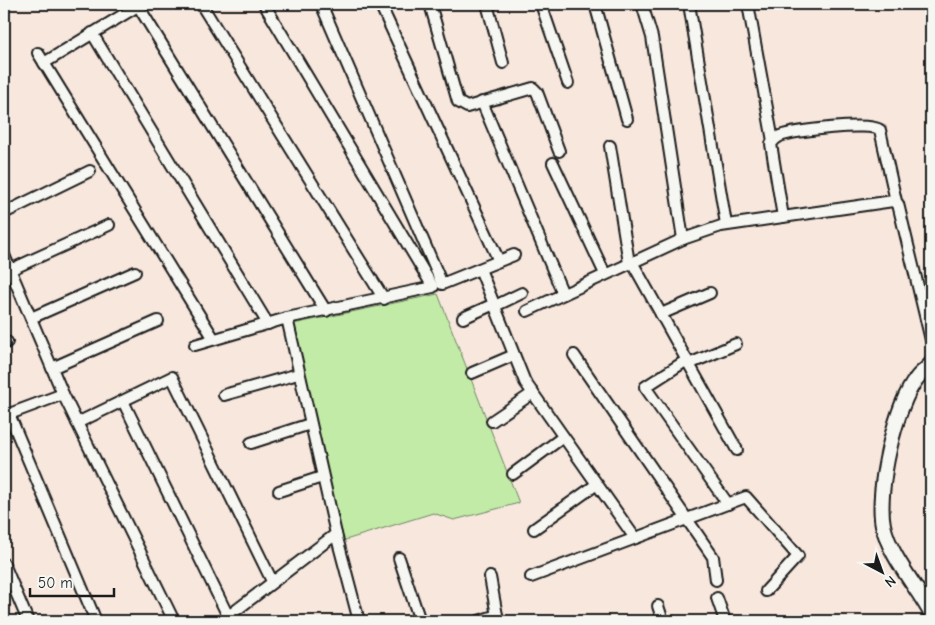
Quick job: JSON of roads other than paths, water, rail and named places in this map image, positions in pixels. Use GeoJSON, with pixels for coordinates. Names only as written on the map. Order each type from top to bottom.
{"type":"FeatureCollection","features":[{"type":"Feature","properties":{"kind":"main road"},"geometry":{"type":"LineString","coordinates":[[931,364],[917,379],[901,410],[888,452],[882,498],[883,525],[892,549],[931,613]]}},
{"type":"Feature","properties":{"kind":"street"},"geometry":{"type":"LineString","coordinates":[[214,339],[41,58],[92,33],[139,4],[326,311]]}},
{"type":"Feature","properties":{"kind":"street"},"geometry":{"type":"LineString","coordinates":[[201,4],[384,299]]}},
{"type":"Feature","properties":{"kind":"street"},"geometry":{"type":"LineString","coordinates":[[195,344],[288,318],[433,287],[264,4]]}},
{"type":"Feature","properties":{"kind":"street"},"geometry":{"type":"LineString","coordinates":[[321,4],[442,284],[514,255]]}},
{"type":"Feature","properties":{"kind":"street"},"geometry":{"type":"LineString","coordinates":[[380,4],[499,261]]}},
{"type":"Feature","properties":{"kind":"street"},"geometry":{"type":"LineString","coordinates":[[430,4],[456,99],[464,107],[530,88],[536,90],[559,150]]}},
{"type":"Feature","properties":{"kind":"street"},"geometry":{"type":"LineString","coordinates":[[486,4],[503,63]]}},
{"type":"Feature","properties":{"kind":"street"},"geometry":{"type":"LineString","coordinates":[[541,4],[568,83]]}},
{"type":"Feature","properties":{"kind":"street"},"geometry":{"type":"LineString","coordinates":[[595,4],[627,118]]}},
{"type":"Feature","properties":{"kind":"street"},"geometry":{"type":"LineString","coordinates":[[642,4],[652,37],[683,239]]}},
{"type":"Feature","properties":{"kind":"street"},"geometry":{"type":"LineString","coordinates":[[689,4],[726,224]]}},
{"type":"Feature","properties":{"kind":"street"},"geometry":{"type":"LineString","coordinates":[[748,4],[773,141],[770,148],[783,217]]}},
{"type":"Feature","properties":{"kind":"street"},"geometry":{"type":"LineString","coordinates":[[92,33],[268,324]]}},
{"type":"Feature","properties":{"kind":"street"},"geometry":{"type":"LineString","coordinates":[[482,102],[563,294]]}},
{"type":"Feature","properties":{"kind":"street"},"geometry":{"type":"LineString","coordinates":[[773,141],[781,136],[826,129],[877,127],[882,134],[896,201],[931,340]]}},
{"type":"Feature","properties":{"kind":"street"},"geometry":{"type":"LineString","coordinates":[[610,146],[630,262],[737,450]]}},
{"type":"Feature","properties":{"kind":"street"},"geometry":{"type":"LineString","coordinates":[[552,163],[605,274]]}},
{"type":"Feature","properties":{"kind":"street"},"geometry":{"type":"LineString","coordinates":[[4,213],[90,171]]}},
{"type":"Feature","properties":{"kind":"street"},"geometry":{"type":"LineString","coordinates":[[527,311],[630,262],[683,239],[726,224],[896,201]]}},
{"type":"Feature","properties":{"kind":"street"},"geometry":{"type":"LineString","coordinates":[[10,270],[108,225]]}},
{"type":"Feature","properties":{"kind":"street"},"geometry":{"type":"LineString","coordinates":[[4,255],[63,394],[174,621]]}},
{"type":"Feature","properties":{"kind":"street"},"geometry":{"type":"LineString","coordinates":[[480,268],[525,382],[635,538]]}},
{"type":"Feature","properties":{"kind":"street"},"geometry":{"type":"LineString","coordinates":[[31,318],[135,272]]}},
{"type":"Feature","properties":{"kind":"street"},"geometry":{"type":"LineString","coordinates":[[463,318],[522,293]]}},
{"type":"Feature","properties":{"kind":"street"},"geometry":{"type":"LineString","coordinates":[[661,314],[710,293]]}},
{"type":"Feature","properties":{"kind":"street"},"geometry":{"type":"LineString","coordinates":[[288,318],[298,374],[322,477],[359,621]]}},
{"type":"Feature","properties":{"kind":"street"},"geometry":{"type":"LineString","coordinates":[[52,368],[158,322]]}},
{"type":"Feature","properties":{"kind":"street"},"geometry":{"type":"LineString","coordinates":[[728,504],[645,387],[688,362],[736,344]]}},
{"type":"Feature","properties":{"kind":"street"},"geometry":{"type":"LineString","coordinates":[[472,373],[514,355]]}},
{"type":"Feature","properties":{"kind":"street"},"geometry":{"type":"LineString","coordinates":[[574,355],[713,557],[716,580]]}},
{"type":"Feature","properties":{"kind":"street"},"geometry":{"type":"LineString","coordinates":[[224,395],[298,374]]}},
{"type":"Feature","properties":{"kind":"street"},"geometry":{"type":"LineString","coordinates":[[77,423],[172,377],[272,581]]}},
{"type":"Feature","properties":{"kind":"street"},"geometry":{"type":"LineString","coordinates":[[492,421],[533,393]]}},
{"type":"Feature","properties":{"kind":"street"},"geometry":{"type":"LineString","coordinates":[[63,394],[6,415],[96,621]]}},
{"type":"Feature","properties":{"kind":"street"},"geometry":{"type":"LineString","coordinates":[[123,401],[225,619],[272,581],[336,534]]}},
{"type":"Feature","properties":{"kind":"street"},"geometry":{"type":"LineString","coordinates":[[251,443],[310,424]]}},
{"type":"Feature","properties":{"kind":"street"},"geometry":{"type":"LineString","coordinates":[[513,474],[563,437]]}},
{"type":"Feature","properties":{"kind":"street"},"geometry":{"type":"LineString","coordinates":[[279,490],[322,477]]}},
{"type":"Feature","properties":{"kind":"street"},"geometry":{"type":"LineString","coordinates":[[534,529],[597,484]]}},
{"type":"Feature","properties":{"kind":"street"},"geometry":{"type":"LineString","coordinates":[[531,577],[746,498],[798,556],[766,591]]}},
{"type":"Feature","properties":{"kind":"street"},"geometry":{"type":"LineString","coordinates":[[399,558],[420,621]]}},
{"type":"Feature","properties":{"kind":"street"},"geometry":{"type":"LineString","coordinates":[[4,564],[28,621]]}},
{"type":"Feature","properties":{"kind":"street"},"geometry":{"type":"LineString","coordinates":[[479,621],[498,618],[490,577]]}},
{"type":"Feature","properties":{"kind":"street"},"geometry":{"type":"LineString","coordinates":[[717,598],[725,621]]}},
{"type":"Feature","properties":{"kind":"street"},"geometry":{"type":"LineString","coordinates":[[658,606],[663,621]]}}]}
